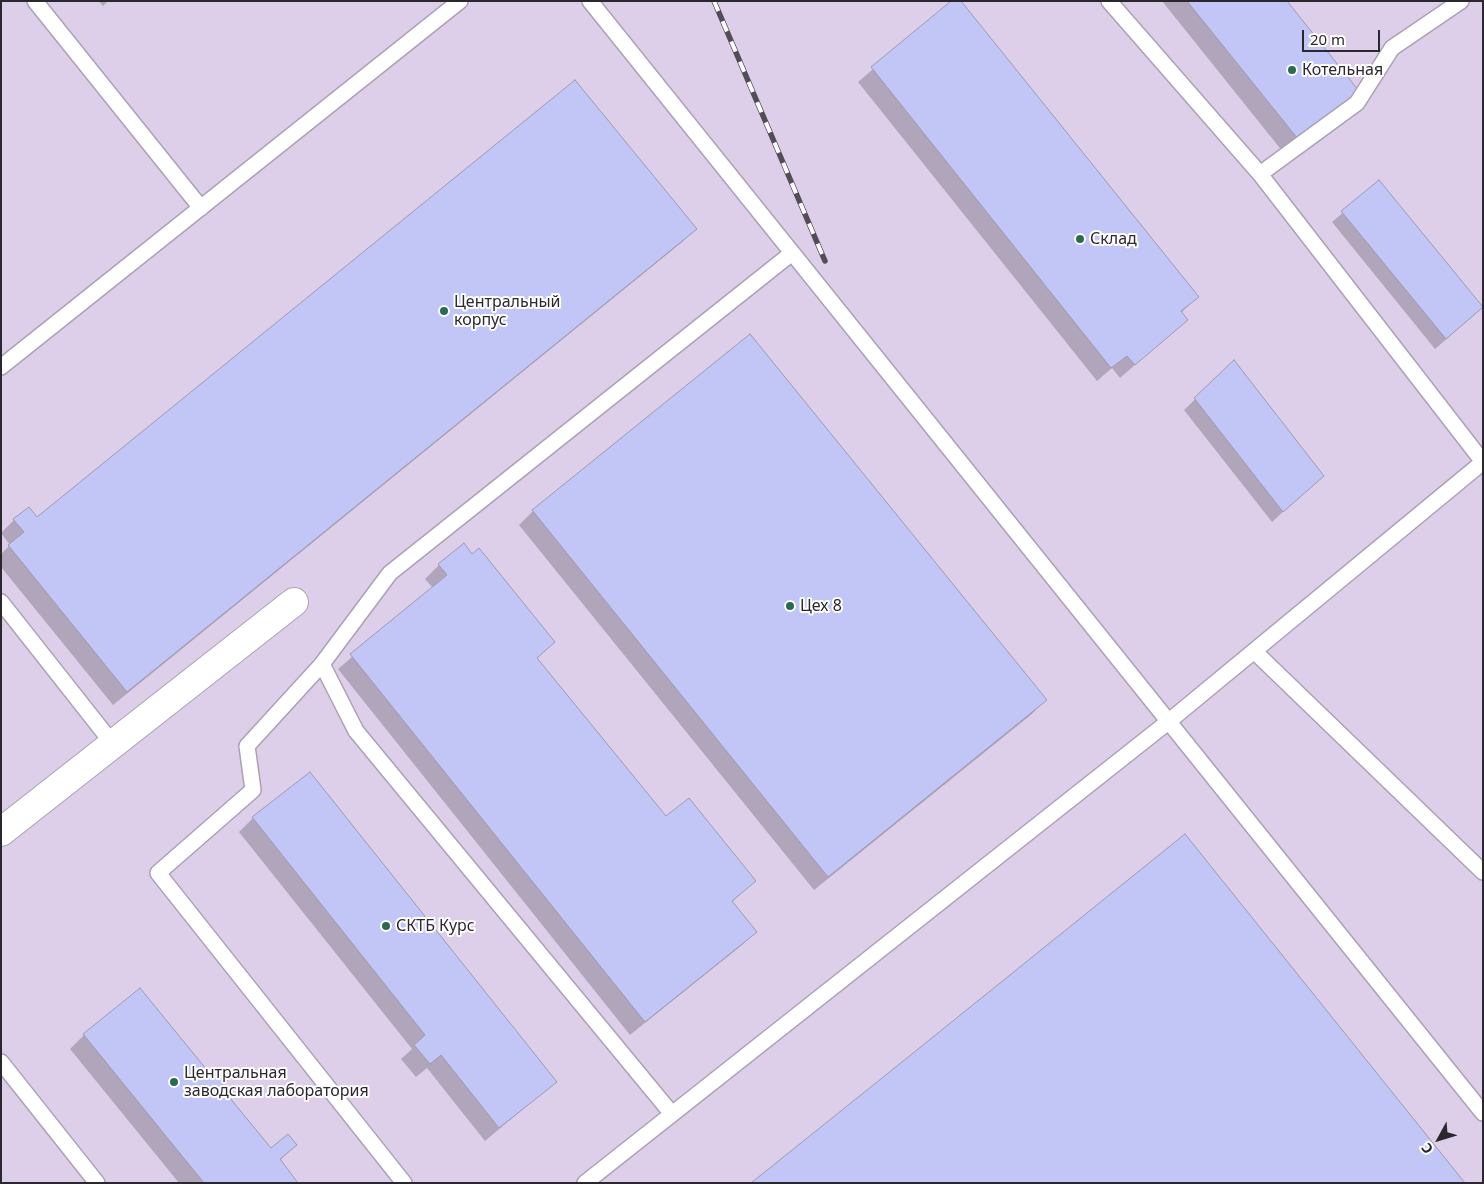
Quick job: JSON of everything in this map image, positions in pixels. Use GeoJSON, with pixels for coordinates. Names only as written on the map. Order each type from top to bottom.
{"type":"FeatureCollection","features":[{"type":"Feature","properties":{"kind":"street"},"geometry":{"type":"LineString","coordinates":[[1,832],[294,602]]}},
{"type":"Feature","properties":{"kind":"lane"},"geometry":{"type":"LineString","coordinates":[[35,1],[201,208]]}},
{"type":"Feature","properties":{"kind":"lane"},"geometry":{"type":"LineString","coordinates":[[1,367],[460,1]]}},
{"type":"Feature","properties":{"kind":"lane"},"geometry":{"type":"LineString","coordinates":[[590,1],[1483,1113]]}},
{"type":"Feature","properties":{"kind":"lane"},"geometry":{"type":"LineString","coordinates":[[585,1183],[1168,722],[1483,462],[1260,174],[1109,1]]}},
{"type":"Feature","properties":{"kind":"lane"},"geometry":{"type":"LineString","coordinates":[[1260,174],[1357,103],[1392,48],[1461,1]]}},
{"type":"Feature","properties":{"kind":"lane"},"geometry":{"type":"LineString","coordinates":[[404,1183],[158,873],[253,790],[247,746],[322,664],[390,572],[792,253]]}},
{"type":"Feature","properties":{"kind":"lane"},"geometry":{"type":"LineString","coordinates":[[1,602],[113,744]]}},
{"type":"Feature","properties":{"kind":"lane"},"geometry":{"type":"LineString","coordinates":[[1254,650],[1483,872]]}},
{"type":"Feature","properties":{"kind":"lane"},"geometry":{"type":"LineString","coordinates":[[322,664],[356,731],[672,1114]]}},
{"type":"Feature","properties":{"kind":"lane"},"geometry":{"type":"LineString","coordinates":[[1,1062],[97,1183]]}},
{"type":"Feature","properties":{"kind":"shaded area"},"geometry":{"type":"Polygon","coordinates":[[[1,1],[1483,1],[1483,1183],[4,1183],[1,1179],[1,1]]]}},
{"type":"Feature","properties":{"kind":"building","name":"Склад"},"geometry":{"type":"Polygon","coordinates":[[[951,1],[961,1],[1199,297],[1181,311],[1188,320],[1135,365],[1127,356],[1111,368],[871,67],[951,1]]]}},
{"type":"Feature","properties":{"kind":"building","name":"Котельная"},"geometry":{"type":"Polygon","coordinates":[[[1187,1],[1287,1],[1359,91],[1298,139],[1187,1]]]}},
{"type":"Feature","properties":{"kind":"building","name":"Центральный корпус"},"geometry":{"type":"Polygon","coordinates":[[[575,80],[697,229],[127,692],[8,545],[24,532],[13,519],[29,507],[37,517],[575,80]]]}},
{"type":"Feature","properties":{"kind":"building"},"geometry":{"type":"Polygon","coordinates":[[[1379,180],[1483,307],[1446,339],[1341,211],[1379,180]]]}},
{"type":"Feature","properties":{"kind":"building","name":"Цех 8"},"geometry":{"type":"Polygon","coordinates":[[[750,334],[1047,700],[828,877],[532,510],[750,334]]]}},
{"type":"Feature","properties":{"kind":"building"},"geometry":{"type":"Polygon","coordinates":[[[1234,360],[1324,476],[1283,512],[1194,398],[1234,360]]]}},
{"type":"Feature","properties":{"kind":"building"},"geometry":{"type":"Polygon","coordinates":[[[464,543],[472,554],[479,548],[555,642],[537,658],[666,816],[689,798],[756,881],[732,901],[757,932],[645,1022],[350,654],[447,575],[438,564],[464,543]]]}},
{"type":"Feature","properties":{"kind":"building","name":"СКТБ Курс"},"geometry":{"type":"Polygon","coordinates":[[[310,772],[557,1082],[499,1128],[441,1055],[430,1064],[414,1045],[425,1035],[252,817],[310,772]]]}},
{"type":"Feature","properties":{"kind":"building"},"geometry":{"type":"Polygon","coordinates":[[[1185,834],[1465,1183],[751,1183],[892,1070],[1185,834]]]}},
{"type":"Feature","properties":{"kind":"building","name":"Центральная заводская лаборатория"},"geometry":{"type":"Polygon","coordinates":[[[140,988],[211,1075],[221,1067],[230,1078],[220,1086],[271,1148],[288,1134],[297,1145],[280,1159],[298,1183],[204,1183],[83,1034],[140,988]]]}},
{"type":"Feature","properties":{"kind":"railway"},"geometry":{"type":"LineString","coordinates":[[714,1],[825,261]]}},
{"type":"Feature","properties":{"kind":"place","name":"Котельная"},"geometry":{"type":"Point","coordinates":[1292,70]}},
{"type":"Feature","properties":{"kind":"place","name":"Склад"},"geometry":{"type":"Point","coordinates":[1080,239]}},
{"type":"Feature","properties":{"kind":"place","name":"Центральный корпус"},"geometry":{"type":"Point","coordinates":[444,311]}},
{"type":"Feature","properties":{"kind":"place","name":"Цех 8"},"geometry":{"type":"Point","coordinates":[790,606]}},
{"type":"Feature","properties":{"kind":"place","name":"СКТБ Курс"},"geometry":{"type":"Point","coordinates":[386,926]}},
{"type":"Feature","properties":{"kind":"place","name":"Центральная заводская лаборатория"},"geometry":{"type":"Point","coordinates":[174,1082]}}]}
